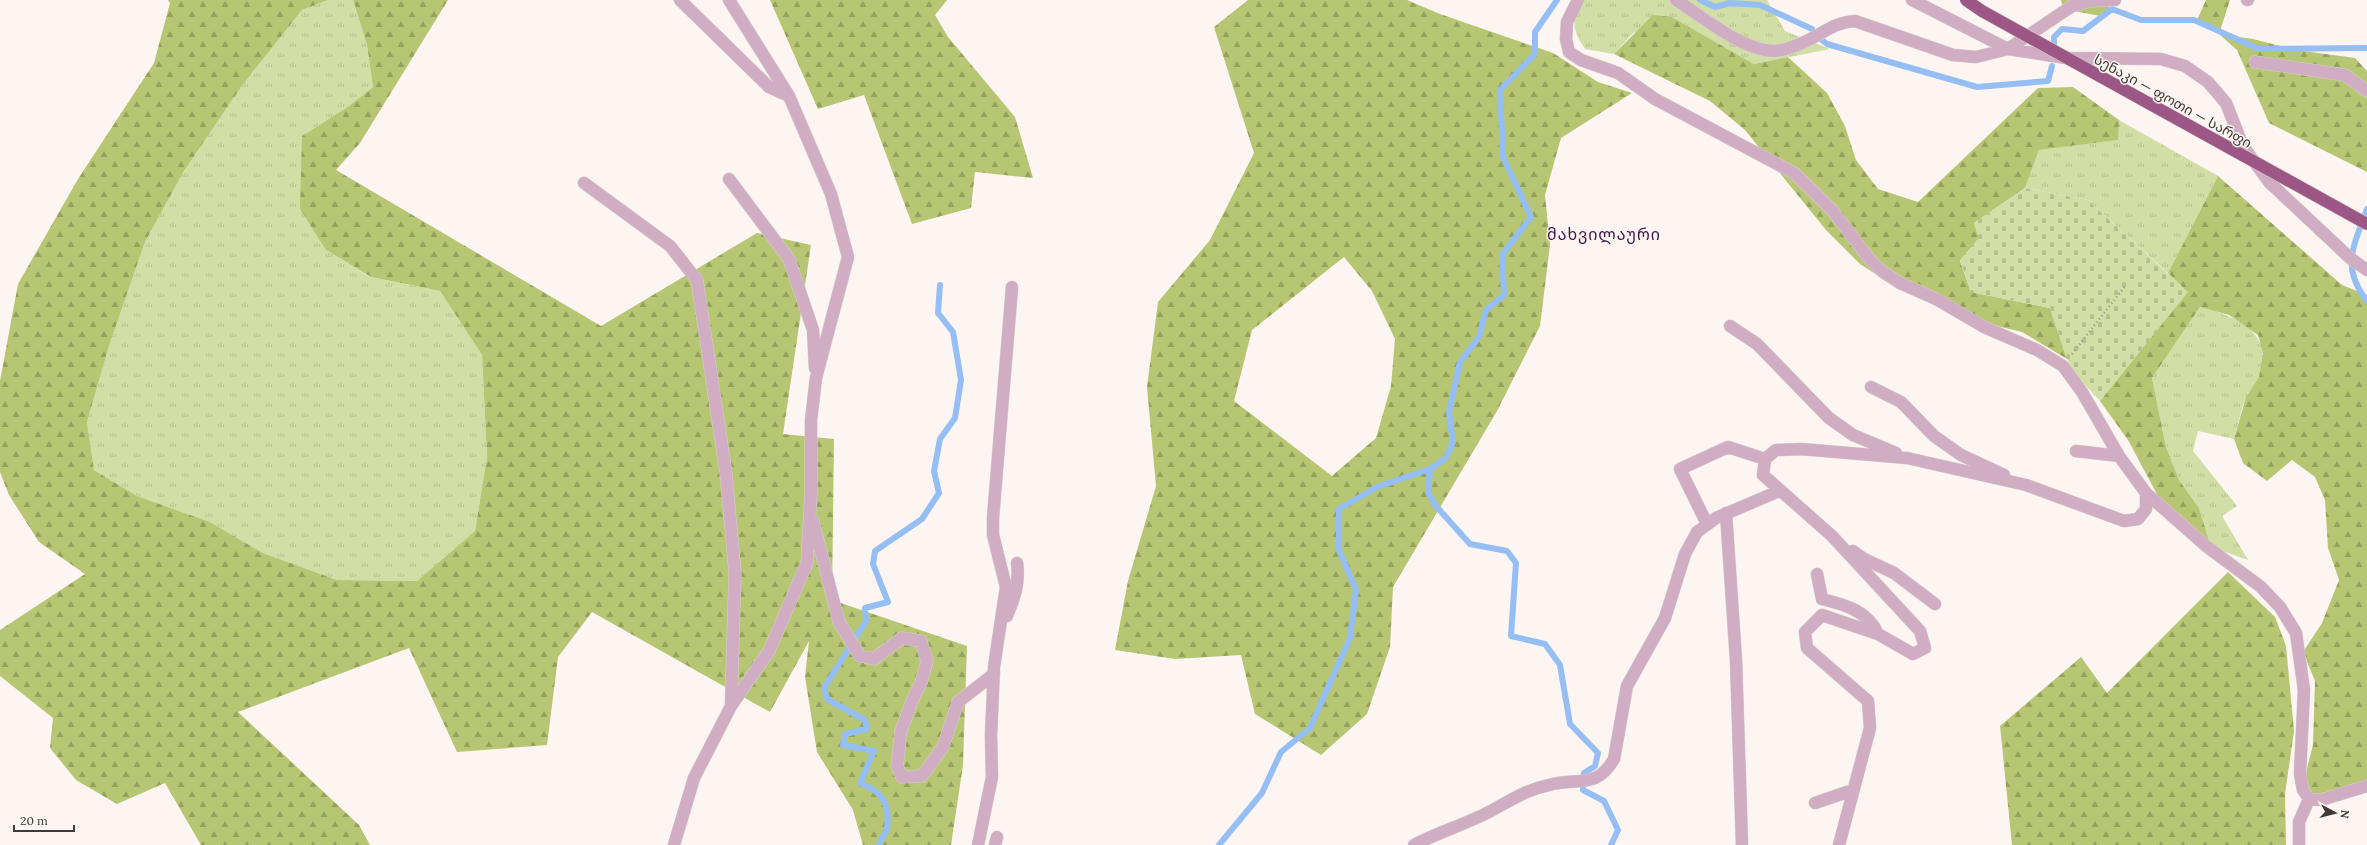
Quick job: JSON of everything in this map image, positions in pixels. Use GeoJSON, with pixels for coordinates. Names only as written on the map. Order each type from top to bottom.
{"type":"FeatureCollection","features":[{"type":"Feature","properties":{"kind":"highway","name":"სენაკი — ფოთი — სარფი"},"geometry":{"type":"LineString","coordinates":[[1966,0],[2044,46],[2367,224]]}},
{"type":"Feature","properties":{"kind":"street"},"geometry":{"type":"LineString","coordinates":[[680,0],[769,87],[789,96]]}},
{"type":"Feature","properties":{"kind":"street"},"geometry":{"type":"LineString","coordinates":[[674,845],[694,778],[731,706],[770,651],[807,563],[810,509],[811,420],[816,378],[848,257],[831,194],[789,96],[730,0]]}},
{"type":"Feature","properties":{"kind":"street"},"geometry":{"type":"LineString","coordinates":[[1578,0],[1567,22],[1566,40],[1569,52],[1581,60],[1618,74],[1655,99],[1794,173],[1832,210],[1871,261],[1883,272],[1900,283],[1936,298],[1984,327],[2031,347],[2063,366],[2082,392],[2119,456],[2146,493],[2206,546],[2261,587],[2280,607],[2296,633],[2304,690],[2300,774],[2303,790],[2309,799]]}},
{"type":"Feature","properties":{"kind":"street"},"geometry":{"type":"LineString","coordinates":[[1676,0],[1744,43],[1757,49],[1784,50],[1804,43],[1840,22],[1855,21],[1953,55],[1976,57],[2008,49],[2072,6],[2089,1],[2115,0]]}},
{"type":"Feature","properties":{"kind":"street"},"geometry":{"type":"LineString","coordinates":[[1912,0],[2008,49],[2066,58],[2161,60],[2185,66],[2208,82],[2226,103],[2243,146],[2269,182],[2350,258],[2367,270]]}},
{"type":"Feature","properties":{"kind":"street"},"geometry":{"type":"LineString","coordinates":[[2255,62],[2345,75],[2367,91]]}},
{"type":"Feature","properties":{"kind":"street"},"geometry":{"type":"LineString","coordinates":[[729,179],[788,260],[813,330],[816,378]]}},
{"type":"Feature","properties":{"kind":"street"},"geometry":{"type":"LineString","coordinates":[[584,183],[670,246],[697,280],[726,473],[735,573],[731,706]]}},
{"type":"Feature","properties":{"kind":"street"},"geometry":{"type":"LineString","coordinates":[[978,845],[992,777],[991,736],[994,674],[997,638],[1006,586],[993,535],[993,518],[1012,287]]}},
{"type":"Feature","properties":{"kind":"street"},"geometry":{"type":"LineString","coordinates":[[1730,326],[1758,344],[1829,418],[1853,435],[1907,458]]}},
{"type":"Feature","properties":{"kind":"street"},"geometry":{"type":"LineString","coordinates":[[1871,387],[1902,402],[1934,436],[1961,455],[2026,485],[2124,521],[2138,519],[2146,509],[2146,493]]}},
{"type":"Feature","properties":{"kind":"street"},"geometry":{"type":"LineString","coordinates":[[1707,524],[1680,469],[1728,447],[1765,459]]}},
{"type":"Feature","properties":{"kind":"street"},"geometry":{"type":"LineString","coordinates":[[1935,604],[1894,573],[1864,559],[1832,536],[1779,491],[1763,475],[1765,459],[1776,450],[1800,449],[1907,458],[2026,485]]}},
{"type":"Feature","properties":{"kind":"street"},"geometry":{"type":"LineString","coordinates":[[2076,451],[2119,456]]}},
{"type":"Feature","properties":{"kind":"street"},"geometry":{"type":"LineString","coordinates":[[1414,845],[1440,832],[1486,814],[1528,790],[1555,783],[1589,781],[1598,778],[1608,769],[1614,759],[1626,686],[1665,618],[1685,554],[1697,532],[1707,524],[1726,513],[1779,491]]}},
{"type":"Feature","properties":{"kind":"street"},"geometry":{"type":"LineString","coordinates":[[810,509],[839,622],[860,656],[874,659],[902,638],[921,640],[928,661],[921,683],[901,731],[897,766],[902,777],[922,776],[943,747],[958,702],[994,674]]}},
{"type":"Feature","properties":{"kind":"street"},"geometry":{"type":"LineString","coordinates":[[1726,513],[1735,646],[1742,845]]}},
{"type":"Feature","properties":{"kind":"street"},"geometry":{"type":"LineString","coordinates":[[1832,536],[1920,631],[1925,648],[1913,654],[1878,634],[1822,615],[1805,632],[1807,648],[1868,701],[1870,728],[1839,845]]}},
{"type":"Feature","properties":{"kind":"street"},"geometry":{"type":"LineString","coordinates":[[997,638],[1016,596],[1019,574],[1017,563]]}},
{"type":"Feature","properties":{"kind":"street"},"geometry":{"type":"LineString","coordinates":[[1817,574],[1822,599],[1858,612],[1873,621],[1878,634]]}},
{"type":"Feature","properties":{"kind":"street"},"geometry":{"type":"LineString","coordinates":[[2309,799],[2321,800],[2367,786]]}},
{"type":"Feature","properties":{"kind":"street"},"geometry":{"type":"LineString","coordinates":[[1815,803],[1853,790]]}},
{"type":"Feature","properties":{"kind":"street"},"geometry":{"type":"LineString","coordinates":[[2299,845],[2299,822],[2309,799]]}},
{"type":"Feature","properties":{"kind":"path"},"geometry":{"type":"LineString","coordinates":[[2063,366],[2126,285]]}},
{"type":"Feature","properties":{"kind":"green space"},"geometry":{"type":"Polygon","coordinates":[[[168,0],[328,0],[302,10],[241,87],[184,171],[145,242],[109,346],[87,422],[94,470],[137,496],[210,522],[263,553],[337,580],[417,581],[475,531],[487,457],[482,355],[440,291],[371,277],[326,250],[300,209],[302,136],[349,106],[373,87],[367,45],[353,0],[448,0],[360,143],[336,170],[601,326],[757,233],[811,245],[783,434],[834,439],[832,600],[967,646],[963,765],[951,845],[863,845],[853,810],[817,752],[805,677],[809,641],[770,712],[592,612],[558,657],[547,745],[457,752],[409,648],[238,712],[359,825],[370,845],[201,845],[165,783],[117,804],[76,780],[50,748],[53,718],[0,676],[0,630],[85,574],[39,542],[9,495],[0,472],[0,381],[18,284],[78,179],[154,63],[170,3],[168,0]]]}},
{"type":"Feature","properties":{"kind":"green space"},"geometry":{"type":"Polygon","coordinates":[[[328,0],[353,0],[367,45],[373,87],[349,106],[302,136],[326,250],[370,277],[440,291],[482,355],[487,457],[475,531],[417,581],[337,580],[263,553],[210,522],[137,496],[94,470],[87,422],[109,346],[145,242],[184,171],[241,87],[302,10],[328,0]]]}},
{"type":"Feature","properties":{"kind":"green space"},"geometry":{"type":"Polygon","coordinates":[[[770,0],[947,0],[935,15],[948,37],[1015,117],[1033,178],[975,172],[971,208],[912,224],[864,95],[818,109],[770,0]]]}},
{"type":"Feature","properties":{"kind":"green space"},"geometry":{"type":"Polygon","coordinates":[[[1248,0],[1407,0],[1440,14],[1553,53],[1598,82],[1632,93],[1561,138],[1545,195],[1550,245],[1540,326],[1497,411],[1393,587],[1390,647],[1367,714],[1321,755],[1255,714],[1241,655],[1175,659],[1115,650],[1128,581],[1156,486],[1147,387],[1158,302],[1210,240],[1254,153],[1214,27],[1248,0]],[[1344,257],[1252,330],[1234,401],[1332,476],[1376,438],[1391,386],[1395,339],[1372,291],[1344,257]]]}},
{"type":"Feature","properties":{"kind":"green space"},"geometry":{"type":"Polygon","coordinates":[[[1582,0],[1767,0],[1785,31],[1830,49],[1754,64],[1672,17],[1633,33],[1614,54],[1585,49],[1574,25],[1578,7],[1582,0]]]}},
{"type":"Feature","properties":{"kind":"green space"},"geometry":{"type":"Polygon","coordinates":[[[2061,0],[2111,0],[2106,17],[2063,9],[2061,0]]]}},
{"type":"Feature","properties":{"kind":"green space"},"geometry":{"type":"Polygon","coordinates":[[[2206,0],[2230,0],[2219,34],[2197,20],[2206,0]]]}},
{"type":"Feature","properties":{"kind":"green space"},"geometry":{"type":"Polygon","coordinates":[[[1653,15],[1672,17],[1754,64],[1788,57],[1827,93],[1845,126],[1856,160],[1878,189],[1918,202],[2038,88],[2073,87],[2119,120],[2118,140],[2039,150],[2025,188],[1974,223],[1979,238],[1960,261],[1971,292],[2050,308],[2067,359],[2022,332],[1980,322],[1880,277],[1860,264],[1826,230],[1745,130],[1710,101],[1614,54],[1653,15]]]}},
{"type":"Feature","properties":{"kind":"green space"},"geometry":{"type":"Polygon","coordinates":[[[2219,34],[2253,39],[2296,50],[2355,58],[2367,71],[2367,172],[2269,123],[2237,50],[2219,34]]]}},
{"type":"Feature","properties":{"kind":"green space"},"geometry":{"type":"Polygon","coordinates":[[[2119,120],[2218,176],[2168,273],[2088,200],[2025,188],[2039,150],[2117,140],[2119,120]]]}},
{"type":"Feature","properties":{"kind":"green space"},"geometry":{"type":"Polygon","coordinates":[[[2218,176],[2342,285],[2367,295],[2367,785],[2309,799],[2301,792],[2313,745],[2315,681],[2303,652],[2322,623],[2339,580],[2328,548],[2325,500],[2315,477],[2292,460],[2267,481],[2243,463],[2234,439],[2246,397],[2259,377],[2263,354],[2258,335],[2229,315],[2200,307],[2152,378],[2166,447],[2179,480],[2199,508],[2211,547],[2166,511],[2128,440],[2100,401],[2187,292],[2168,273],[2218,176]]]}},
{"type":"Feature","properties":{"kind":"green space"},"geometry":{"type":"Polygon","coordinates":[[[2025,188],[2088,200],[2188,292],[2100,401],[2076,375],[2067,359],[2050,308],[1971,292],[1960,260],[1979,238],[1974,223],[2025,188]]]}},
{"type":"Feature","properties":{"kind":"green space"},"geometry":{"type":"Polygon","coordinates":[[[2200,307],[2226,315],[2239,321],[2249,328],[2257,337],[2262,348],[2263,361],[2259,377],[2244,403],[2234,439],[2198,431],[2193,451],[2237,506],[2222,516],[2248,560],[2211,547],[2199,508],[2179,480],[2166,447],[2152,378],[2200,307]]]}},
{"type":"Feature","properties":{"kind":"green space"},"geometry":{"type":"Polygon","coordinates":[[[2228,572],[2275,617],[2286,646],[2294,731],[2285,794],[2286,845],[2012,845],[2000,726],[2081,657],[2107,693],[2228,572]]]}},
{"type":"Feature","properties":{"kind":"waterway"},"geometry":{"type":"LineString","coordinates":[[1219,845],[1262,793],[1281,752],[1310,728],[1350,638],[1356,590],[1339,550],[1339,509],[1377,487],[1430,469],[1446,458],[1453,442],[1449,412],[1460,362],[1479,337],[1486,310],[1504,295],[1502,255],[1531,217],[1503,157],[1500,90],[1535,54],[1535,32],[1557,0]]}},
{"type":"Feature","properties":{"kind":"waterway"},"geometry":{"type":"LineString","coordinates":[[1700,0],[1715,7],[1730,3],[1760,5],[1812,29]]}},
{"type":"Feature","properties":{"kind":"waterway"},"geometry":{"type":"LineString","coordinates":[[2054,44],[2054,37],[2062,29],[2083,31],[2112,9],[2141,20],[2194,20],[2259,49],[2367,48]]}},
{"type":"Feature","properties":{"kind":"waterway"},"geometry":{"type":"LineString","coordinates":[[1822,40],[1827,44],[1977,87],[2048,81],[2052,66]]}},
{"type":"Feature","properties":{"kind":"waterway"},"geometry":{"type":"LineString","coordinates":[[2367,209],[2354,245],[2352,256],[2354,277],[2359,289],[2367,301]]}},
{"type":"Feature","properties":{"kind":"waterway"},"geometry":{"type":"LineString","coordinates":[[879,845],[887,829],[888,820],[886,805],[874,790],[860,783],[874,751],[843,745],[845,734],[867,729],[865,720],[827,699],[824,688],[866,621],[865,608],[888,602],[873,564],[875,551],[922,519],[939,493],[934,471],[940,439],[955,418],[961,380],[953,332],[938,313],[940,285]]}},
{"type":"Feature","properties":{"kind":"waterway"},"geometry":{"type":"LineString","coordinates":[[1430,469],[1428,492],[1435,505],[1470,544],[1507,551],[1516,563],[1511,636],[1545,644],[1560,665],[1570,724],[1598,753],[1595,766],[1584,773],[1583,790],[1604,801],[1618,830],[1611,845]]}},
{"type":"Feature","properties":{"kind":"district","name":"მახვილაური"},"geometry":{"type":"Point","coordinates":[1604,234]}}]}
